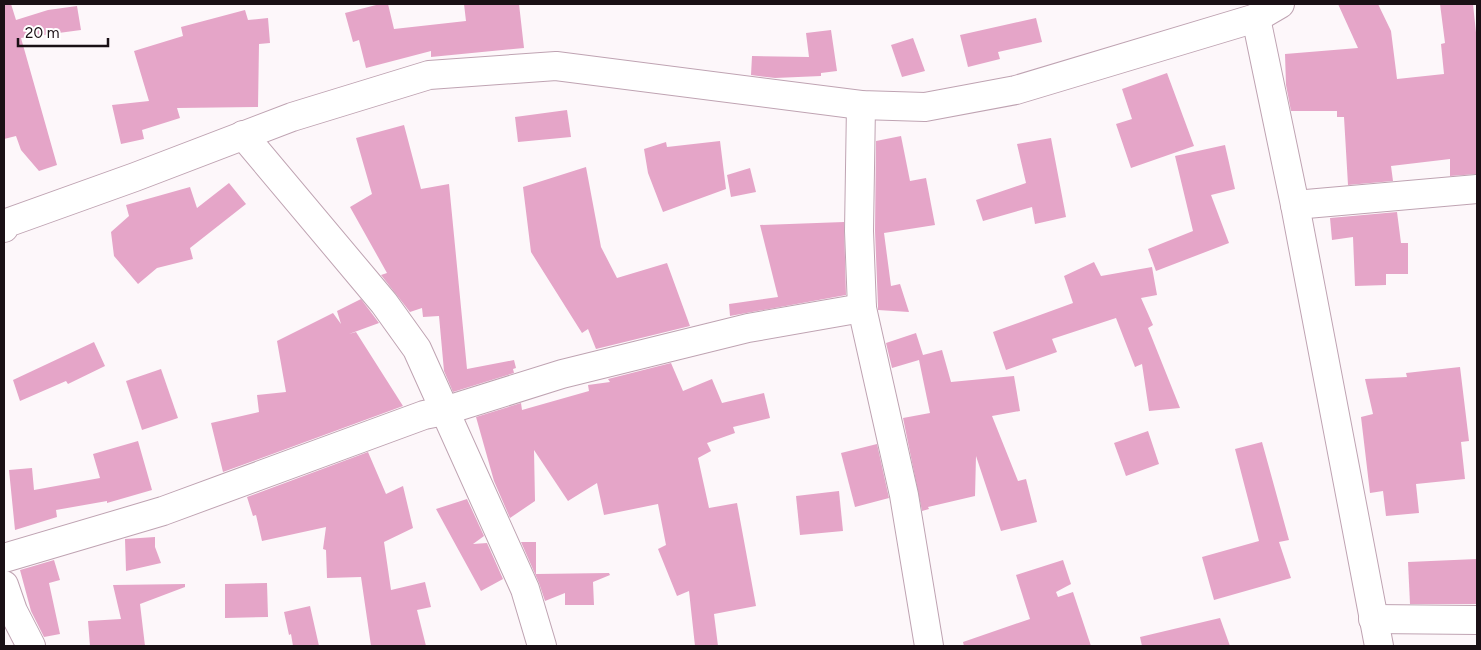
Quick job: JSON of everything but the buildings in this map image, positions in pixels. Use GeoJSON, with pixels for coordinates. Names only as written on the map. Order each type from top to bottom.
{"type":"FeatureCollection","features":[{"type":"Feature","properties":{"kind":"street"},"geometry":{"type":"LineString","coordinates":[[4,228],[4,224],[134,178],[292,117],[429,75],[556,66],[861,105],[925,107],[1016,90],[1256,18],[1280,4]]}},
{"type":"Feature","properties":{"kind":"street"},"geometry":{"type":"LineString","coordinates":[[1256,18],[1295,206],[1379,646]]}},
{"type":"Feature","properties":{"kind":"street"},"geometry":{"type":"LineString","coordinates":[[861,105],[858,231],[862,308],[904,495],[928,646]]}},
{"type":"Feature","properties":{"kind":"street"},"geometry":{"type":"LineString","coordinates":[[243,136],[390,311],[417,348],[525,589],[542,646]]}},
{"type":"Feature","properties":{"kind":"street"},"geometry":{"type":"LineString","coordinates":[[1295,206],[1477,189]]}},
{"type":"Feature","properties":{"kind":"street"},"geometry":{"type":"LineString","coordinates":[[4,558],[163,511],[424,415],[444,411],[562,374],[748,328],[862,308]]}},
{"type":"Feature","properties":{"kind":"street"},"geometry":{"type":"LineString","coordinates":[[4,585],[13,611],[31,646]]}},
{"type":"Feature","properties":{"kind":"street"},"geometry":{"type":"LineString","coordinates":[[1373,619],[1477,620]]}}]}
